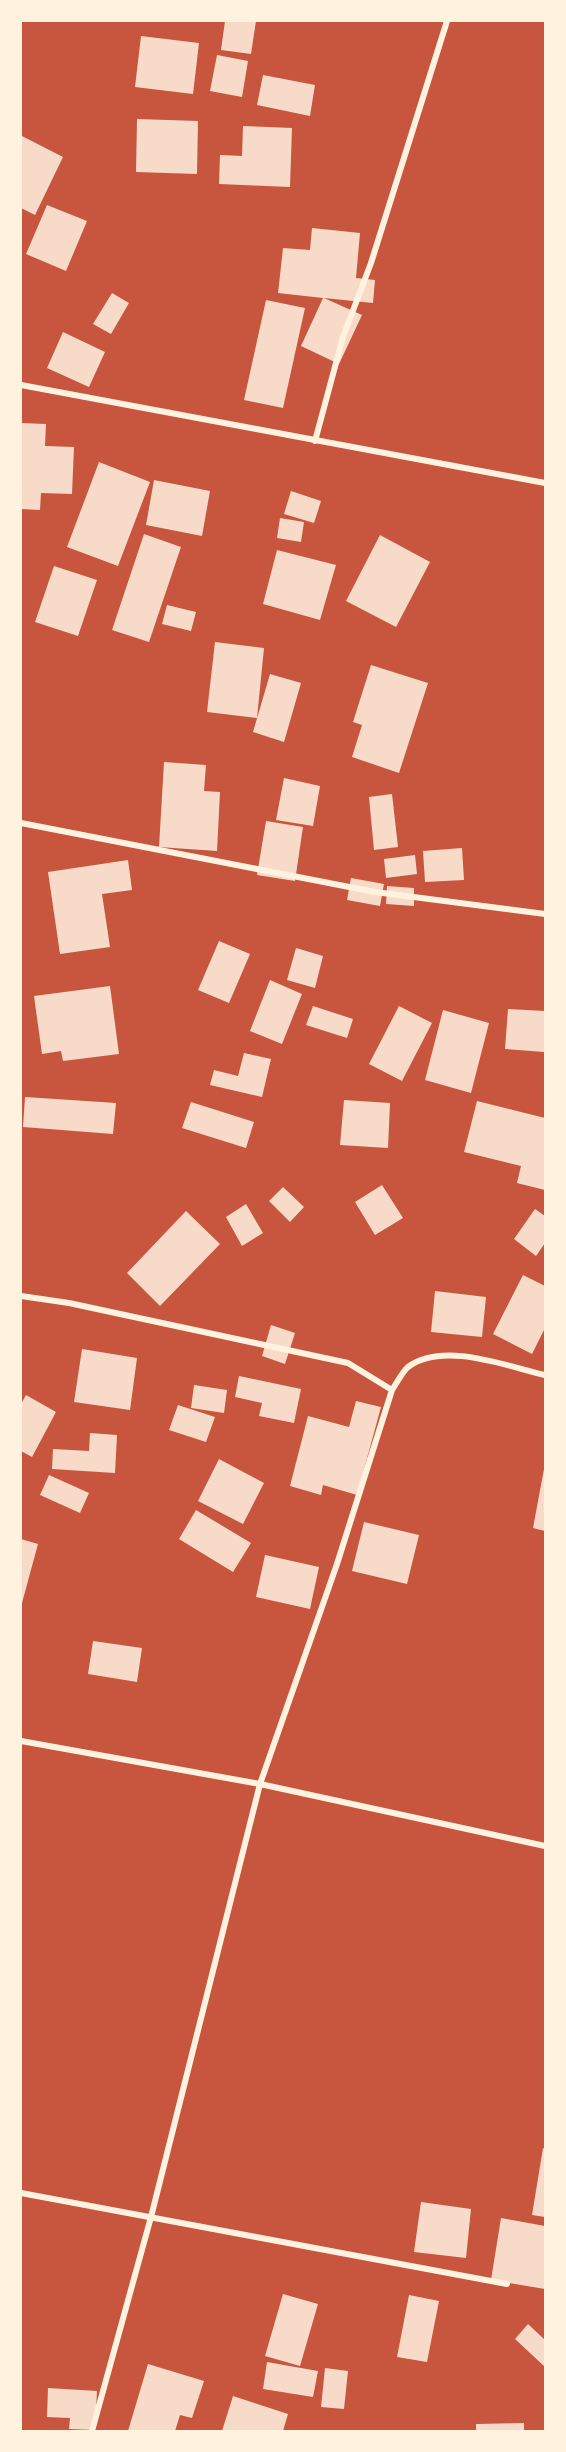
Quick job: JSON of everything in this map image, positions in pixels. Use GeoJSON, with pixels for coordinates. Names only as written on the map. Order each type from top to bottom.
{"type":"FeatureCollection","features":[{"type":"Feature","properties":{"kind":"street"},"geometry":{"type":"LineString","coordinates":[[315,441],[343,338],[371,263],[447,21]]}},
{"type":"Feature","properties":{"kind":"street"},"geometry":{"type":"LineString","coordinates":[[21,385],[545,483]]}},
{"type":"Feature","properties":{"kind":"street"},"geometry":{"type":"LineString","coordinates":[[21,823],[375,892],[545,914]]}},
{"type":"Feature","properties":{"kind":"street"},"geometry":{"type":"LineString","coordinates":[[21,1296],[69,1303],[348,1363],[392,1390]]}},
{"type":"Feature","properties":{"kind":"street"},"geometry":{"type":"LineString","coordinates":[[92,2431],[151,2217],[260,1784],[337,1564],[392,1390],[407,1368],[425,1358],[447,1354],[545,1375]]}},
{"type":"Feature","properties":{"kind":"street"},"geometry":{"type":"LineString","coordinates":[[21,1740],[260,1784],[545,1846]]}},
{"type":"Feature","properties":{"kind":"street"},"geometry":{"type":"LineString","coordinates":[[21,2193],[507,2284]]}},
{"type":"Feature","properties":{"kind":"building"},"geometry":{"type":"Polygon","coordinates":[[[225,21],[256,21],[251,54],[221,50],[225,21]]]}},
{"type":"Feature","properties":{"kind":"building"},"geometry":{"type":"Polygon","coordinates":[[[141,36],[199,43],[193,94],[135,87],[141,36]]]}},
{"type":"Feature","properties":{"kind":"building"},"geometry":{"type":"Polygon","coordinates":[[[217,55],[248,61],[242,97],[210,91],[217,55]]]}},
{"type":"Feature","properties":{"kind":"building"},"geometry":{"type":"Polygon","coordinates":[[[263,75],[315,85],[310,116],[257,105],[263,75]]]}},
{"type":"Feature","properties":{"kind":"building"},"geometry":{"type":"Polygon","coordinates":[[[137,119],[198,121],[197,174],[136,172],[137,119]]]}},
{"type":"Feature","properties":{"kind":"building"},"geometry":{"type":"Polygon","coordinates":[[[243,126],[292,128],[290,187],[219,184],[220,155],[242,156],[243,126]]]}},
{"type":"Feature","properties":{"kind":"building"},"geometry":{"type":"Polygon","coordinates":[[[22,136],[63,157],[35,215],[21,208],[22,136]]]}},
{"type":"Feature","properties":{"kind":"building"},"geometry":{"type":"Polygon","coordinates":[[[47,205],[87,221],[66,271],[26,254],[47,205]]]}},
{"type":"Feature","properties":{"kind":"building"},"geometry":{"type":"Polygon","coordinates":[[[312,228],[360,233],[356,278],[375,280],[373,303],[324,298],[362,315],[339,364],[301,346],[323,298],[278,293],[283,248],[310,250],[312,228]]]}},
{"type":"Feature","properties":{"kind":"building"},"geometry":{"type":"Polygon","coordinates":[[[112,293],[129,303],[111,334],[93,324],[112,293]]]}},
{"type":"Feature","properties":{"kind":"building"},"geometry":{"type":"Polygon","coordinates":[[[266,300],[305,308],[283,408],[244,400],[266,300]]]}},
{"type":"Feature","properties":{"kind":"building"},"geometry":{"type":"Polygon","coordinates":[[[63,332],[105,352],[89,387],[47,368],[63,332]]]}},
{"type":"Feature","properties":{"kind":"building"},"geometry":{"type":"Polygon","coordinates":[[[21,423],[46,424],[45,446],[74,447],[72,494],[41,493],[40,510],[21,509],[21,423]]]}},
{"type":"Feature","properties":{"kind":"building"},"geometry":{"type":"Polygon","coordinates":[[[99,462],[150,482],[118,566],[67,547],[99,462]]]}},
{"type":"Feature","properties":{"kind":"building"},"geometry":{"type":"Polygon","coordinates":[[[154,480],[210,491],[202,536],[146,525],[154,480]]]}},
{"type":"Feature","properties":{"kind":"building"},"geometry":{"type":"Polygon","coordinates":[[[291,491],[321,501],[314,523],[284,514],[291,491]]]}},
{"type":"Feature","properties":{"kind":"building"},"geometry":{"type":"Polygon","coordinates":[[[280,518],[304,522],[301,542],[277,538],[280,518]]]}},
{"type":"Feature","properties":{"kind":"building"},"geometry":{"type":"Polygon","coordinates":[[[144,534],[181,547],[149,642],[112,630],[144,534]]]}},
{"type":"Feature","properties":{"kind":"building"},"geometry":{"type":"Polygon","coordinates":[[[380,535],[430,562],[396,627],[346,601],[380,535]]]}},
{"type":"Feature","properties":{"kind":"building"},"geometry":{"type":"Polygon","coordinates":[[[277,550],[336,565],[320,620],[263,604],[277,550]]]}},
{"type":"Feature","properties":{"kind":"building"},"geometry":{"type":"Polygon","coordinates":[[[54,566],[97,580],[78,636],[35,622],[54,566]]]}},
{"type":"Feature","properties":{"kind":"building"},"geometry":{"type":"Polygon","coordinates":[[[167,605],[196,612],[191,631],[162,624],[167,605]]]}},
{"type":"Feature","properties":{"kind":"building"},"geometry":{"type":"Polygon","coordinates":[[[215,642],[264,648],[257,718],[207,712],[215,642]]]}},
{"type":"Feature","properties":{"kind":"building"},"geometry":{"type":"Polygon","coordinates":[[[371,665],[428,683],[399,773],[352,757],[362,725],[353,722],[371,665]]]}},
{"type":"Feature","properties":{"kind":"building"},"geometry":{"type":"Polygon","coordinates":[[[270,674],[301,683],[284,742],[253,732],[270,674]]]}},
{"type":"Feature","properties":{"kind":"building"},"geometry":{"type":"Polygon","coordinates":[[[164,762],[206,765],[204,791],[220,792],[217,851],[159,847],[164,762]]]}},
{"type":"Feature","properties":{"kind":"building"},"geometry":{"type":"Polygon","coordinates":[[[284,778],[320,786],[313,826],[276,820],[284,778]]]}},
{"type":"Feature","properties":{"kind":"building"},"geometry":{"type":"Polygon","coordinates":[[[392,794],[398,847],[374,850],[369,797],[392,794]]]}},
{"type":"Feature","properties":{"kind":"building"},"geometry":{"type":"Polygon","coordinates":[[[266,821],[303,827],[295,881],[257,875],[266,821]]]}},
{"type":"Feature","properties":{"kind":"building"},"geometry":{"type":"Polygon","coordinates":[[[462,848],[464,880],[425,882],[423,851],[462,848]]]}},
{"type":"Feature","properties":{"kind":"building"},"geometry":{"type":"Polygon","coordinates":[[[415,855],[417,874],[386,878],[384,859],[415,855]]]}},
{"type":"Feature","properties":{"kind":"building"},"geometry":{"type":"Polygon","coordinates":[[[128,860],[132,890],[102,894],[110,947],[60,954],[48,872],[128,860]]]}},
{"type":"Feature","properties":{"kind":"building"},"geometry":{"type":"Polygon","coordinates":[[[351,878],[384,884],[380,906],[347,900],[351,878]]]}},
{"type":"Feature","properties":{"kind":"building"},"geometry":{"type":"Polygon","coordinates":[[[387,886],[414,888],[414,906],[386,904],[387,886]]]}},
{"type":"Feature","properties":{"kind":"building"},"geometry":{"type":"Polygon","coordinates":[[[219,941],[250,954],[229,1003],[198,990],[219,941]]]}},
{"type":"Feature","properties":{"kind":"building"},"geometry":{"type":"Polygon","coordinates":[[[296,948],[323,956],[315,988],[287,980],[296,948]]]}},
{"type":"Feature","properties":{"kind":"building"},"geometry":{"type":"Polygon","coordinates":[[[270,980],[302,994],[282,1044],[250,1031],[270,980]]]}},
{"type":"Feature","properties":{"kind":"building"},"geometry":{"type":"Polygon","coordinates":[[[110,986],[119,1054],[63,1061],[61,1051],[42,1054],[34,996],[110,986]]]}},
{"type":"Feature","properties":{"kind":"building"},"geometry":{"type":"Polygon","coordinates":[[[313,1006],[353,1019],[347,1038],[306,1025],[313,1006]]]}},
{"type":"Feature","properties":{"kind":"building"},"geometry":{"type":"Polygon","coordinates":[[[399,1006],[432,1023],[402,1081],[369,1064],[399,1006]]]}},
{"type":"Feature","properties":{"kind":"building"},"geometry":{"type":"Polygon","coordinates":[[[508,1009],[545,1011],[544,1052],[505,1049],[508,1009]]]}},
{"type":"Feature","properties":{"kind":"building"},"geometry":{"type":"Polygon","coordinates":[[[443,1010],[489,1023],[471,1093],[425,1080],[443,1010]]]}},
{"type":"Feature","properties":{"kind":"building"},"geometry":{"type":"Polygon","coordinates":[[[244,1053],[271,1059],[262,1097],[210,1085],[214,1070],[238,1076],[244,1053]]]}},
{"type":"Feature","properties":{"kind":"building"},"geometry":{"type":"Polygon","coordinates":[[[25,1097],[116,1103],[113,1134],[23,1127],[25,1097]]]}},
{"type":"Feature","properties":{"kind":"building"},"geometry":{"type":"Polygon","coordinates":[[[344,1100],[390,1103],[388,1148],[340,1145],[344,1100]]]}},
{"type":"Feature","properties":{"kind":"building"},"geometry":{"type":"Polygon","coordinates":[[[477,1101],[545,1118],[545,1190],[517,1183],[521,1166],[464,1152],[477,1101]]]}},
{"type":"Feature","properties":{"kind":"building"},"geometry":{"type":"Polygon","coordinates":[[[191,1102],[254,1122],[246,1148],[182,1128],[191,1102]]]}},
{"type":"Feature","properties":{"kind":"building"},"geometry":{"type":"Polygon","coordinates":[[[382,1185],[403,1218],[375,1235],[355,1202],[382,1185]]]}},
{"type":"Feature","properties":{"kind":"building"},"geometry":{"type":"Polygon","coordinates":[[[283,1187],[304,1207],[290,1222],[269,1201],[283,1187]]]}},
{"type":"Feature","properties":{"kind":"building"},"geometry":{"type":"Polygon","coordinates":[[[246,1204],[263,1233],[242,1246],[226,1217],[246,1204]]]}},
{"type":"Feature","properties":{"kind":"building"},"geometry":{"type":"Polygon","coordinates":[[[535,1209],[545,1216],[545,1243],[536,1256],[514,1239],[535,1209]]]}},
{"type":"Feature","properties":{"kind":"building"},"geometry":{"type":"Polygon","coordinates":[[[186,1211],[220,1244],[160,1306],[127,1273],[186,1211]]]}},
{"type":"Feature","properties":{"kind":"building"},"geometry":{"type":"Polygon","coordinates":[[[523,1275],[545,1286],[545,1328],[532,1354],[493,1334],[523,1275]]]}},
{"type":"Feature","properties":{"kind":"building"},"geometry":{"type":"Polygon","coordinates":[[[435,1291],[486,1297],[482,1337],[431,1332],[435,1291]]]}},
{"type":"Feature","properties":{"kind":"building"},"geometry":{"type":"Polygon","coordinates":[[[271,1325],[295,1333],[285,1364],[262,1356],[271,1325]]]}},
{"type":"Feature","properties":{"kind":"building"},"geometry":{"type":"Polygon","coordinates":[[[82,1349],[137,1358],[130,1410],[74,1402],[82,1349]]]}},
{"type":"Feature","properties":{"kind":"building"},"geometry":{"type":"Polygon","coordinates":[[[239,1376],[301,1389],[294,1423],[259,1416],[262,1403],[235,1397],[239,1376]]]}},
{"type":"Feature","properties":{"kind":"building"},"geometry":{"type":"Polygon","coordinates":[[[194,1385],[227,1390],[224,1413],[191,1408],[194,1385]]]}},
{"type":"Feature","properties":{"kind":"building"},"geometry":{"type":"Polygon","coordinates":[[[26,1395],[56,1412],[32,1457],[21,1451],[21,1404],[26,1395]]]}},
{"type":"Feature","properties":{"kind":"building"},"geometry":{"type":"Polygon","coordinates":[[[356,1401],[381,1407],[357,1495],[323,1485],[321,1495],[290,1486],[308,1416],[349,1427],[356,1401]]]}},
{"type":"Feature","properties":{"kind":"building"},"geometry":{"type":"Polygon","coordinates":[[[178,1405],[215,1417],[206,1442],[169,1430],[178,1405]]]}},
{"type":"Feature","properties":{"kind":"building"},"geometry":{"type":"Polygon","coordinates":[[[90,1433],[117,1435],[115,1473],[52,1469],[53,1449],[89,1451],[90,1433]]]}},
{"type":"Feature","properties":{"kind":"building"},"geometry":{"type":"Polygon","coordinates":[[[219,1459],[264,1483],[243,1524],[198,1501],[219,1459]]]}},
{"type":"Feature","properties":{"kind":"building"},"geometry":{"type":"Polygon","coordinates":[[[545,1469],[545,1531],[533,1528],[545,1469]]]}},
{"type":"Feature","properties":{"kind":"building"},"geometry":{"type":"Polygon","coordinates":[[[49,1475],[89,1493],[80,1513],[40,1495],[49,1475]]]}},
{"type":"Feature","properties":{"kind":"building"},"geometry":{"type":"Polygon","coordinates":[[[196,1510],[251,1543],[233,1572],[179,1539],[196,1510]]]}},
{"type":"Feature","properties":{"kind":"building"},"geometry":{"type":"Polygon","coordinates":[[[364,1522],[419,1535],[407,1584],[352,1571],[364,1522]]]}},
{"type":"Feature","properties":{"kind":"building"},"geometry":{"type":"Polygon","coordinates":[[[21,1539],[38,1544],[22,1603],[21,1603],[21,1539]]]}},
{"type":"Feature","properties":{"kind":"building"},"geometry":{"type":"Polygon","coordinates":[[[265,1555],[319,1567],[310,1609],[256,1597],[265,1555]]]}},
{"type":"Feature","properties":{"kind":"building"},"geometry":{"type":"Polygon","coordinates":[[[93,1641],[142,1648],[137,1682],[88,1674],[93,1641]]]}},
{"type":"Feature","properties":{"kind":"building"},"geometry":{"type":"Polygon","coordinates":[[[543,2148],[545,2149],[545,2217],[532,2215],[543,2148]]]}},
{"type":"Feature","properties":{"kind":"building"},"geometry":{"type":"Polygon","coordinates":[[[421,2202],[471,2209],[466,2258],[414,2252],[421,2202]]]}},
{"type":"Feature","properties":{"kind":"building"},"geometry":{"type":"Polygon","coordinates":[[[501,2218],[545,2226],[545,2289],[491,2280],[501,2218]]]}},
{"type":"Feature","properties":{"kind":"building"},"geometry":{"type":"Polygon","coordinates":[[[283,2294],[318,2304],[300,2366],[265,2356],[283,2294]]]}},
{"type":"Feature","properties":{"kind":"building"},"geometry":{"type":"Polygon","coordinates":[[[409,2295],[439,2301],[427,2362],[397,2357],[409,2295]]]}},
{"type":"Feature","properties":{"kind":"building"},"geometry":{"type":"Polygon","coordinates":[[[528,2324],[545,2340],[545,2367],[515,2339],[528,2324]]]}},
{"type":"Feature","properties":{"kind":"building"},"geometry":{"type":"Polygon","coordinates":[[[267,2362],[318,2371],[313,2397],[263,2389],[267,2362]]]}},
{"type":"Feature","properties":{"kind":"building"},"geometry":{"type":"Polygon","coordinates":[[[148,2364],[204,2381],[192,2418],[180,2415],[175,2431],[128,2431],[148,2364]]]}},
{"type":"Feature","properties":{"kind":"building"},"geometry":{"type":"Polygon","coordinates":[[[325,2368],[348,2371],[344,2409],[321,2407],[325,2368]]]}},
{"type":"Feature","properties":{"kind":"building"},"geometry":{"type":"Polygon","coordinates":[[[48,2388],[97,2391],[95,2430],[69,2429],[70,2418],[47,2417],[48,2388]]]}},
{"type":"Feature","properties":{"kind":"building"},"geometry":{"type":"Polygon","coordinates":[[[233,2396],[288,2414],[283,2431],[222,2431],[233,2396]]]}},
{"type":"Feature","properties":{"kind":"building"},"geometry":{"type":"Polygon","coordinates":[[[524,2423],[524,2431],[476,2431],[476,2424],[524,2423]]]}}]}
